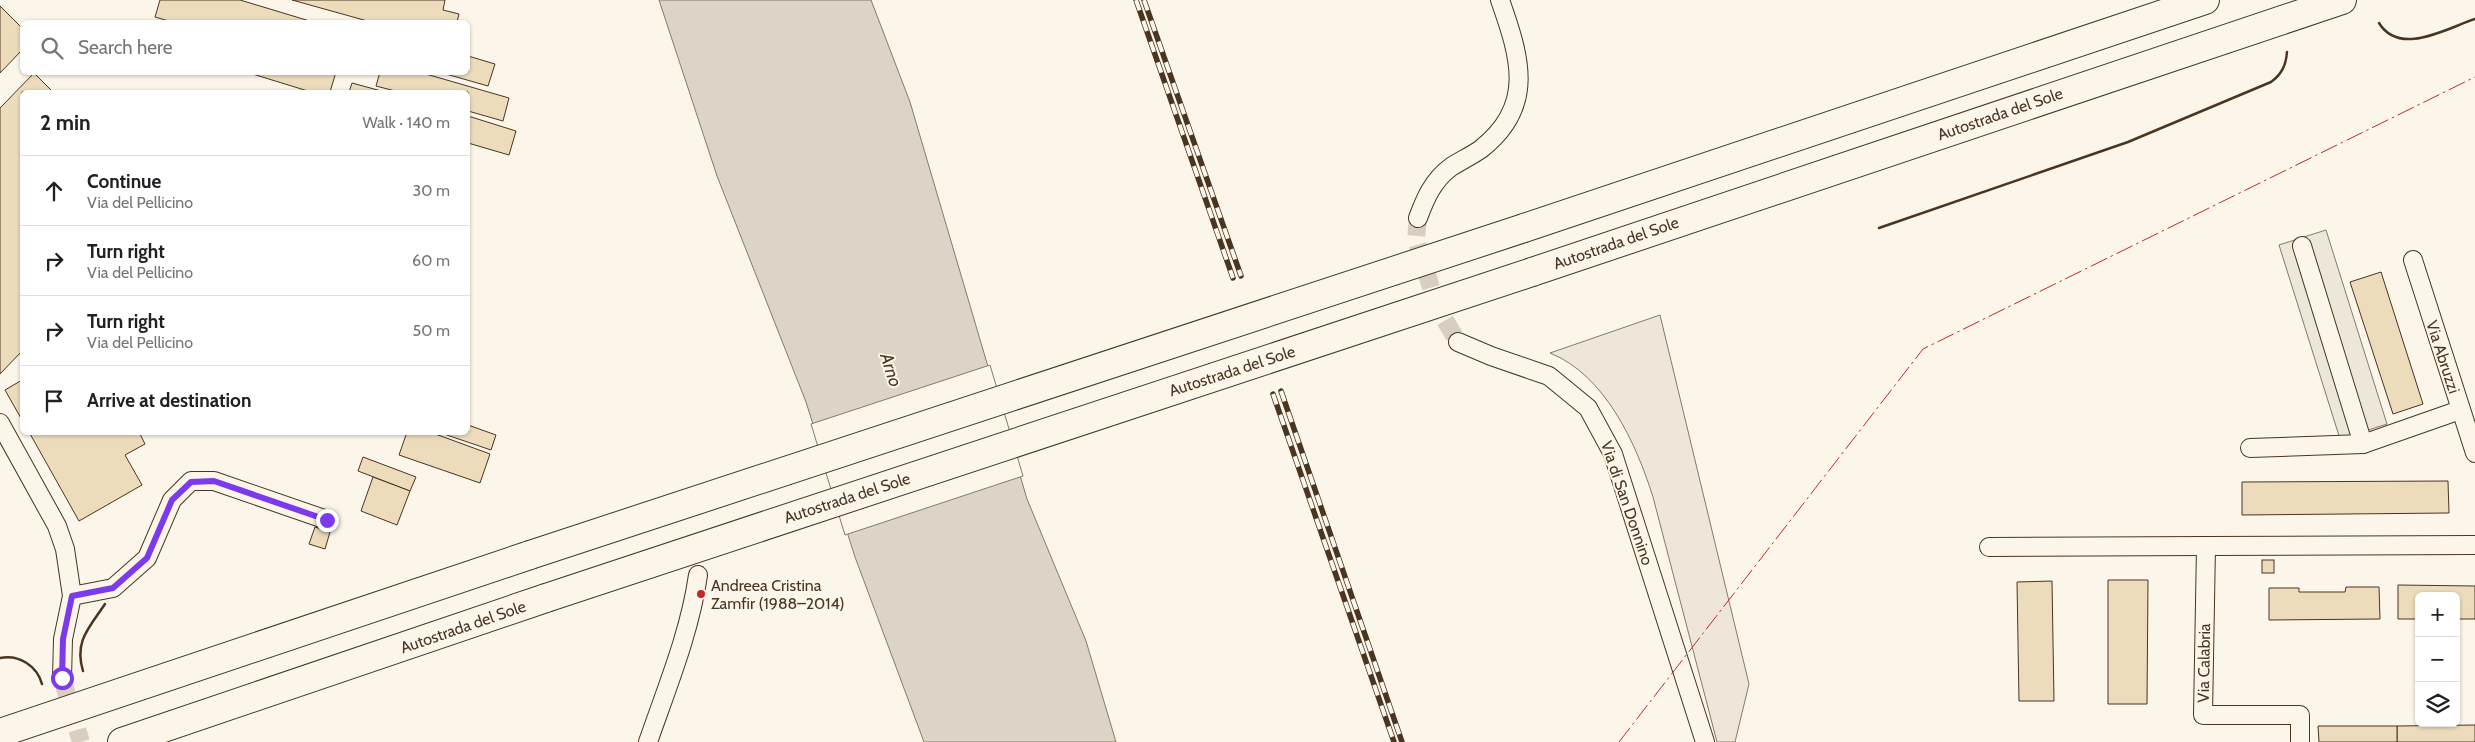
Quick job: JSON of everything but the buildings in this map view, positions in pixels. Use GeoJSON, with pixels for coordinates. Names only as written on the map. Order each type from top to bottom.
{"type":"FeatureCollection","features":[{"type":"Feature","properties":{"kind":"highway"},"geometry":{"type":"LineString","coordinates":[[0,733],[530,555],[1524,228],[2205,0]]}},
{"type":"Feature","properties":{"kind":"highway","name":"Autostrada del Sole"},"geometry":{"type":"LineString","coordinates":[[122,742],[546,598],[1532,272],[2342,0]]}},
{"type":"Feature","properties":{"kind":"street"},"geometry":{"type":"LineString","coordinates":[[1418,218],[1428,192],[1449,168],[1481,149],[1504,124],[1517,103],[1519,64],[1500,0]]}},
{"type":"Feature","properties":{"kind":"street"},"geometry":{"type":"LineString","coordinates":[[2302,246],[2364,444]]}},
{"type":"Feature","properties":{"kind":"street","name":"Via Abruzzi"},"geometry":{"type":"LineString","coordinates":[[2413,260],[2475,453]]}},
{"type":"Feature","properties":{"kind":"street","name":"Via di San Donnino"},"geometry":{"type":"LineString","coordinates":[[1458,342],[1491,356],[1549,376],[1588,408],[1613,454],[1705,742]]}},
{"type":"Feature","properties":{"kind":"street"},"geometry":{"type":"LineString","coordinates":[[2250,448],[2364,444],[2460,410]]}},
{"type":"Feature","properties":{"kind":"street"},"geometry":{"type":"LineString","coordinates":[[0,423],[58,526],[65,549],[72,596],[63,639],[62,678]]}},
{"type":"Feature","properties":{"kind":"street"},"geometry":{"type":"LineString","coordinates":[[72,596],[113,588],[147,558],[172,500],[191,482],[214,481],[327,520]]}},
{"type":"Feature","properties":{"kind":"street"},"geometry":{"type":"LineString","coordinates":[[1989,547],[2475,545]]}},
{"type":"Feature","properties":{"kind":"street","name":"Via Calabria"},"geometry":{"type":"LineString","coordinates":[[2206,546],[2203,715],[2300,715],[2300,742]]}},
{"type":"Feature","properties":{"kind":"street"},"geometry":{"type":"LineString","coordinates":[[648,742],[685,633],[698,575]]}},
{"type":"Feature","properties":{"kind":"shaded area"},"geometry":{"type":"Polygon","coordinates":[[[2326,230],[2387,424],[2340,439],[2279,245],[2326,230]]]}},
{"type":"Feature","properties":{"kind":"shaded area"},"geometry":{"type":"Polygon","coordinates":[[[1660,315],[1749,684],[1735,742],[1717,742],[1653,497],[1637,455],[1616,413],[1602,394],[1587,377],[1570,363],[1550,353],[1660,315]]]}},
{"type":"Feature","properties":{"kind":"water","name":"Arno"},"geometry":{"type":"Polygon","coordinates":[[[659,0],[871,0],[910,102],[1027,499],[1086,641],[1116,742],[924,742],[855,557],[806,402],[717,176],[659,0]]]}},
{"type":"Feature","properties":{"kind":"pier"},"geometry":{"type":"Polygon","coordinates":[[[990,365],[1023,476],[845,535],[811,424],[990,365]]]}},
{"type":"Feature","properties":{"kind":"tunnel"},"geometry":{"type":"LineString","coordinates":[[1418,218],[1416,239],[1437,307],[1458,342]]}},
{"type":"Feature","properties":{"kind":"tunnel"},"geometry":{"type":"LineString","coordinates":[[62,678],[81,742]]}},
{"type":"Feature","properties":{"kind":"railway"},"geometry":{"type":"LineString","coordinates":[[1136,0],[1233,278]]}},
{"type":"Feature","properties":{"kind":"railway"},"geometry":{"type":"LineString","coordinates":[[1144,0],[1241,276]]}},
{"type":"Feature","properties":{"kind":"railway"},"geometry":{"type":"LineString","coordinates":[[1281,391],[1402,742]]}},
{"type":"Feature","properties":{"kind":"railway"},"geometry":{"type":"LineString","coordinates":[[1273,394],[1394,742]]}},
{"type":"Feature","properties":{"kind":"wall"},"geometry":{"type":"LineString","coordinates":[[2379,23],[2388,33],[2399,38],[2411,39],[2438,33],[2475,19]]}},
{"type":"Feature","properties":{"kind":"wall"},"geometry":{"type":"LineString","coordinates":[[1879,228],[2128,142],[2271,82],[2283,69],[2287,52]]}},
{"type":"Feature","properties":{"kind":"wall"},"geometry":{"type":"LineString","coordinates":[[83,671],[80,651],[82,643],[89,628],[105,604]]}},
{"type":"Feature","properties":{"kind":"wall"},"geometry":{"type":"LineString","coordinates":[[0,658],[14,658],[26,663],[36,672],[42,684]]}},
{"type":"Feature","properties":{"kind":"power"},"geometry":{"type":"LineString","coordinates":[[1619,742],[1923,349],[2475,77]]}},
{"type":"Feature","properties":{"kind":"place","name":"Andreea Cristina Zamfir (1988–2014)"},"geometry":{"type":"Point","coordinates":[701,594]}},
{"type":"Feature","properties":{"kind":"route"},"geometry":{"type":"LineString","coordinates":[[62,678],[63,639],[72,596],[113,588],[147,558],[172,500],[191,482],[214,481],[327,520]]}}]}
